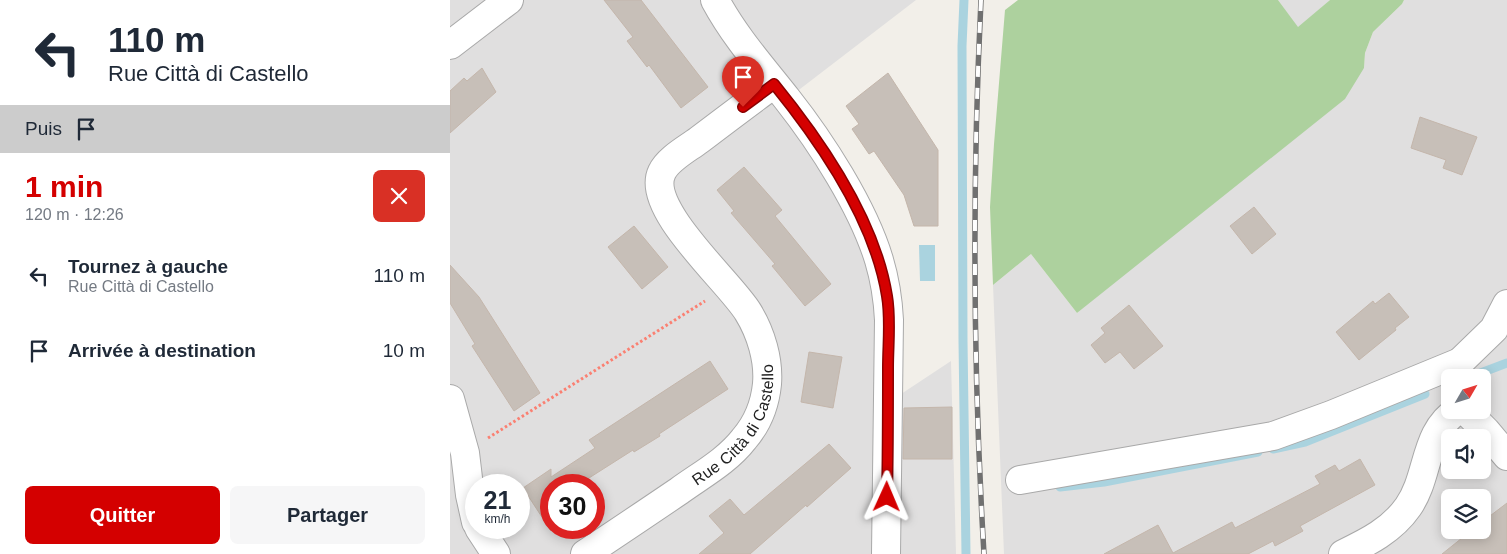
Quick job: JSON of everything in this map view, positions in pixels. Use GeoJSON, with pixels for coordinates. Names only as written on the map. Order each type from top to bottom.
{"type":"FeatureCollection","features":[{"type":"Feature","properties":{"kind":"street"},"geometry":{"type":"LineString","coordinates":[[450,45],[509,0]]}},
{"type":"Feature","properties":{"kind":"street"},"geometry":{"type":"LineString","coordinates":[[715,0],[734,33],[802,118],[847,190],[875,247],[884,281],[889,320],[886,554]]}},
{"type":"Feature","properties":{"kind":"street","name":"Rue Città di Castello"},"geometry":{"type":"LineString","coordinates":[[585,554],[716,465],[738,447],[754,426],[762,408],[768,376],[766,362],[754,323],[740,300],[674,222],[661,197],[660,180],[665,168],[681,153],[774,84]]}},
{"type":"Feature","properties":{"kind":"street"},"geometry":{"type":"LineString","coordinates":[[1458,369],[1494,329],[1507,304]]}},
{"type":"Feature","properties":{"kind":"street"},"geometry":{"type":"LineString","coordinates":[[1020,480],[1273,436],[1441,376]]}},
{"type":"Feature","properties":{"kind":"street"},"geometry":{"type":"LineString","coordinates":[[450,399],[465,453],[468,474]]}},
{"type":"Feature","properties":{"kind":"street"},"geometry":{"type":"LineString","coordinates":[[1343,554],[1380,535],[1409,506],[1419,486],[1437,431],[1447,419]]}},
{"type":"Feature","properties":{"kind":"street"},"geometry":{"type":"LineString","coordinates":[[1474,419],[1507,456]]}},
{"type":"Feature","properties":{"kind":"street"},"geometry":{"type":"LineString","coordinates":[[486,539],[496,554]]}},
{"type":"Feature","properties":{"kind":"path"},"geometry":{"type":"LineString","coordinates":[[465,453],[728,286]]}},
{"type":"Feature","properties":{"kind":"shaded area"},"geometry":{"type":"Polygon","coordinates":[[[450,0],[916,0],[787,99],[875,247],[889,402],[951,361],[956,554],[450,554],[450,0]]]}},
{"type":"Feature","properties":{"kind":"shaded area"},"geometry":{"type":"Polygon","coordinates":[[[1278,0],[1330,0],[1298,28],[1278,0]]]}},
{"type":"Feature","properties":{"kind":"shaded area"},"geometry":{"type":"Polygon","coordinates":[[[1404,0],[1507,0],[1507,554],[1004,554],[993,285],[1031,254],[1077,313],[1364,68],[1365,53],[1373,32],[1404,0]]]}},
{"type":"Feature","properties":{"kind":"green space"},"geometry":{"type":"Polygon","coordinates":[[[1018,0],[1278,0],[1298,27],[1330,0],[1404,0],[1373,32],[1365,53],[1364,68],[1345,99],[1077,313],[1031,254],[993,285],[990,207],[1005,10],[1018,0]]]}},
{"type":"Feature","properties":{"kind":"water"},"geometry":{"type":"Polygon","coordinates":[[[919,245],[935,245],[935,281],[920,281],[919,245]]]}},
{"type":"Feature","properties":{"kind":"building"},"geometry":{"type":"Polygon","coordinates":[[[604,0],[641,0],[708,87],[681,108],[649,65],[647,67],[627,41],[633,37],[604,0]]]}},
{"type":"Feature","properties":{"kind":"building"},"geometry":{"type":"Polygon","coordinates":[[[482,68],[496,92],[450,133],[450,91],[464,78],[467,81],[482,68]]]}},
{"type":"Feature","properties":{"kind":"building"},"geometry":{"type":"Polygon","coordinates":[[[888,73],[938,150],[938,226],[914,226],[904,195],[874,151],[869,154],[852,129],[859,124],[846,106],[888,73]]]}},
{"type":"Feature","properties":{"kind":"building"},"geometry":{"type":"Polygon","coordinates":[[[1420,117],[1477,137],[1462,175],[1443,168],[1446,160],[1411,148],[1420,117]]]}},
{"type":"Feature","properties":{"kind":"building"},"geometry":{"type":"Polygon","coordinates":[[[744,167],[782,210],[775,216],[831,284],[805,306],[772,266],[775,264],[731,213],[734,211],[717,190],[744,167]]]}},
{"type":"Feature","properties":{"kind":"building"},"geometry":{"type":"Polygon","coordinates":[[[1254,207],[1276,234],[1252,254],[1230,226],[1254,207]]]}},
{"type":"Feature","properties":{"kind":"building"},"geometry":{"type":"Polygon","coordinates":[[[634,226],[668,267],[642,289],[608,247],[634,226]]]}},
{"type":"Feature","properties":{"kind":"building"},"geometry":{"type":"Polygon","coordinates":[[[450,265],[479,297],[540,393],[514,411],[472,346],[475,344],[450,303],[450,265]]]}},
{"type":"Feature","properties":{"kind":"building"},"geometry":{"type":"Polygon","coordinates":[[[1389,293],[1409,317],[1359,360],[1336,332],[1373,301],[1375,304],[1389,293]]]}},
{"type":"Feature","properties":{"kind":"building"},"geometry":{"type":"Polygon","coordinates":[[[1129,305],[1163,346],[1134,369],[1120,352],[1105,363],[1091,345],[1105,333],[1101,328],[1129,305]]]}},
{"type":"Feature","properties":{"kind":"building"},"geometry":{"type":"Polygon","coordinates":[[[809,352],[842,357],[833,408],[801,402],[809,352]]]}},
{"type":"Feature","properties":{"kind":"building"},"geometry":{"type":"Polygon","coordinates":[[[710,361],[728,389],[659,434],[660,436],[634,452],[633,450],[595,474],[556,474],[595,448],[589,440],[710,361]]]}},
{"type":"Feature","properties":{"kind":"building"},"geometry":{"type":"Polygon","coordinates":[[[952,407],[952,459],[903,459],[904,408],[952,407]]]}},
{"type":"Feature","properties":{"kind":"building"},"geometry":{"type":"Polygon","coordinates":[[[829,444],[851,468],[807,507],[806,505],[750,554],[699,554],[724,533],[709,516],[730,499],[744,515],[829,444]]]}},
{"type":"Feature","properties":{"kind":"building"},"geometry":{"type":"Polygon","coordinates":[[[1360,459],[1375,485],[1300,526],[1303,531],[1275,546],[1273,541],[1248,554],[1104,554],[1158,525],[1173,553],[1232,522],[1235,528],[1320,484],[1315,476],[1335,465],[1339,471],[1360,459]]]}},
{"type":"Feature","properties":{"kind":"building"},"geometry":{"type":"Polygon","coordinates":[[[551,469],[551,474],[544,474],[551,469]]]}},
{"type":"Feature","properties":{"kind":"building"},"geometry":{"type":"Polygon","coordinates":[[[540,476],[540,514],[530,499],[530,483],[540,476]]]}},
{"type":"Feature","properties":{"kind":"building"},"geometry":{"type":"Polygon","coordinates":[[[1507,503],[1507,554],[1442,554],[1461,539],[1491,539],[1491,515],[1507,503]]]}},
{"type":"Feature","properties":{"kind":"waterway"},"geometry":{"type":"LineString","coordinates":[[964,0],[962,46],[963,341],[966,554]]}},
{"type":"Feature","properties":{"kind":"waterway"},"geometry":{"type":"LineString","coordinates":[[1491,369],[1507,363]]}},
{"type":"Feature","properties":{"kind":"waterway"},"geometry":{"type":"LineString","coordinates":[[1273,449],[1305,442],[1425,394]]}},
{"type":"Feature","properties":{"kind":"waterway"},"geometry":{"type":"LineString","coordinates":[[1060,487],[1104,482],[1258,452]]}},
{"type":"Feature","properties":{"kind":"railway"},"geometry":{"type":"LineString","coordinates":[[981,0],[976,138],[975,277],[980,485],[984,554]]}},
{"type":"Feature","properties":{"kind":"route"},"geometry":{"type":"LineString","coordinates":[[743,107],[774,84],[802,118],[843,183],[875,247],[888,298],[887,497]]}}]}
